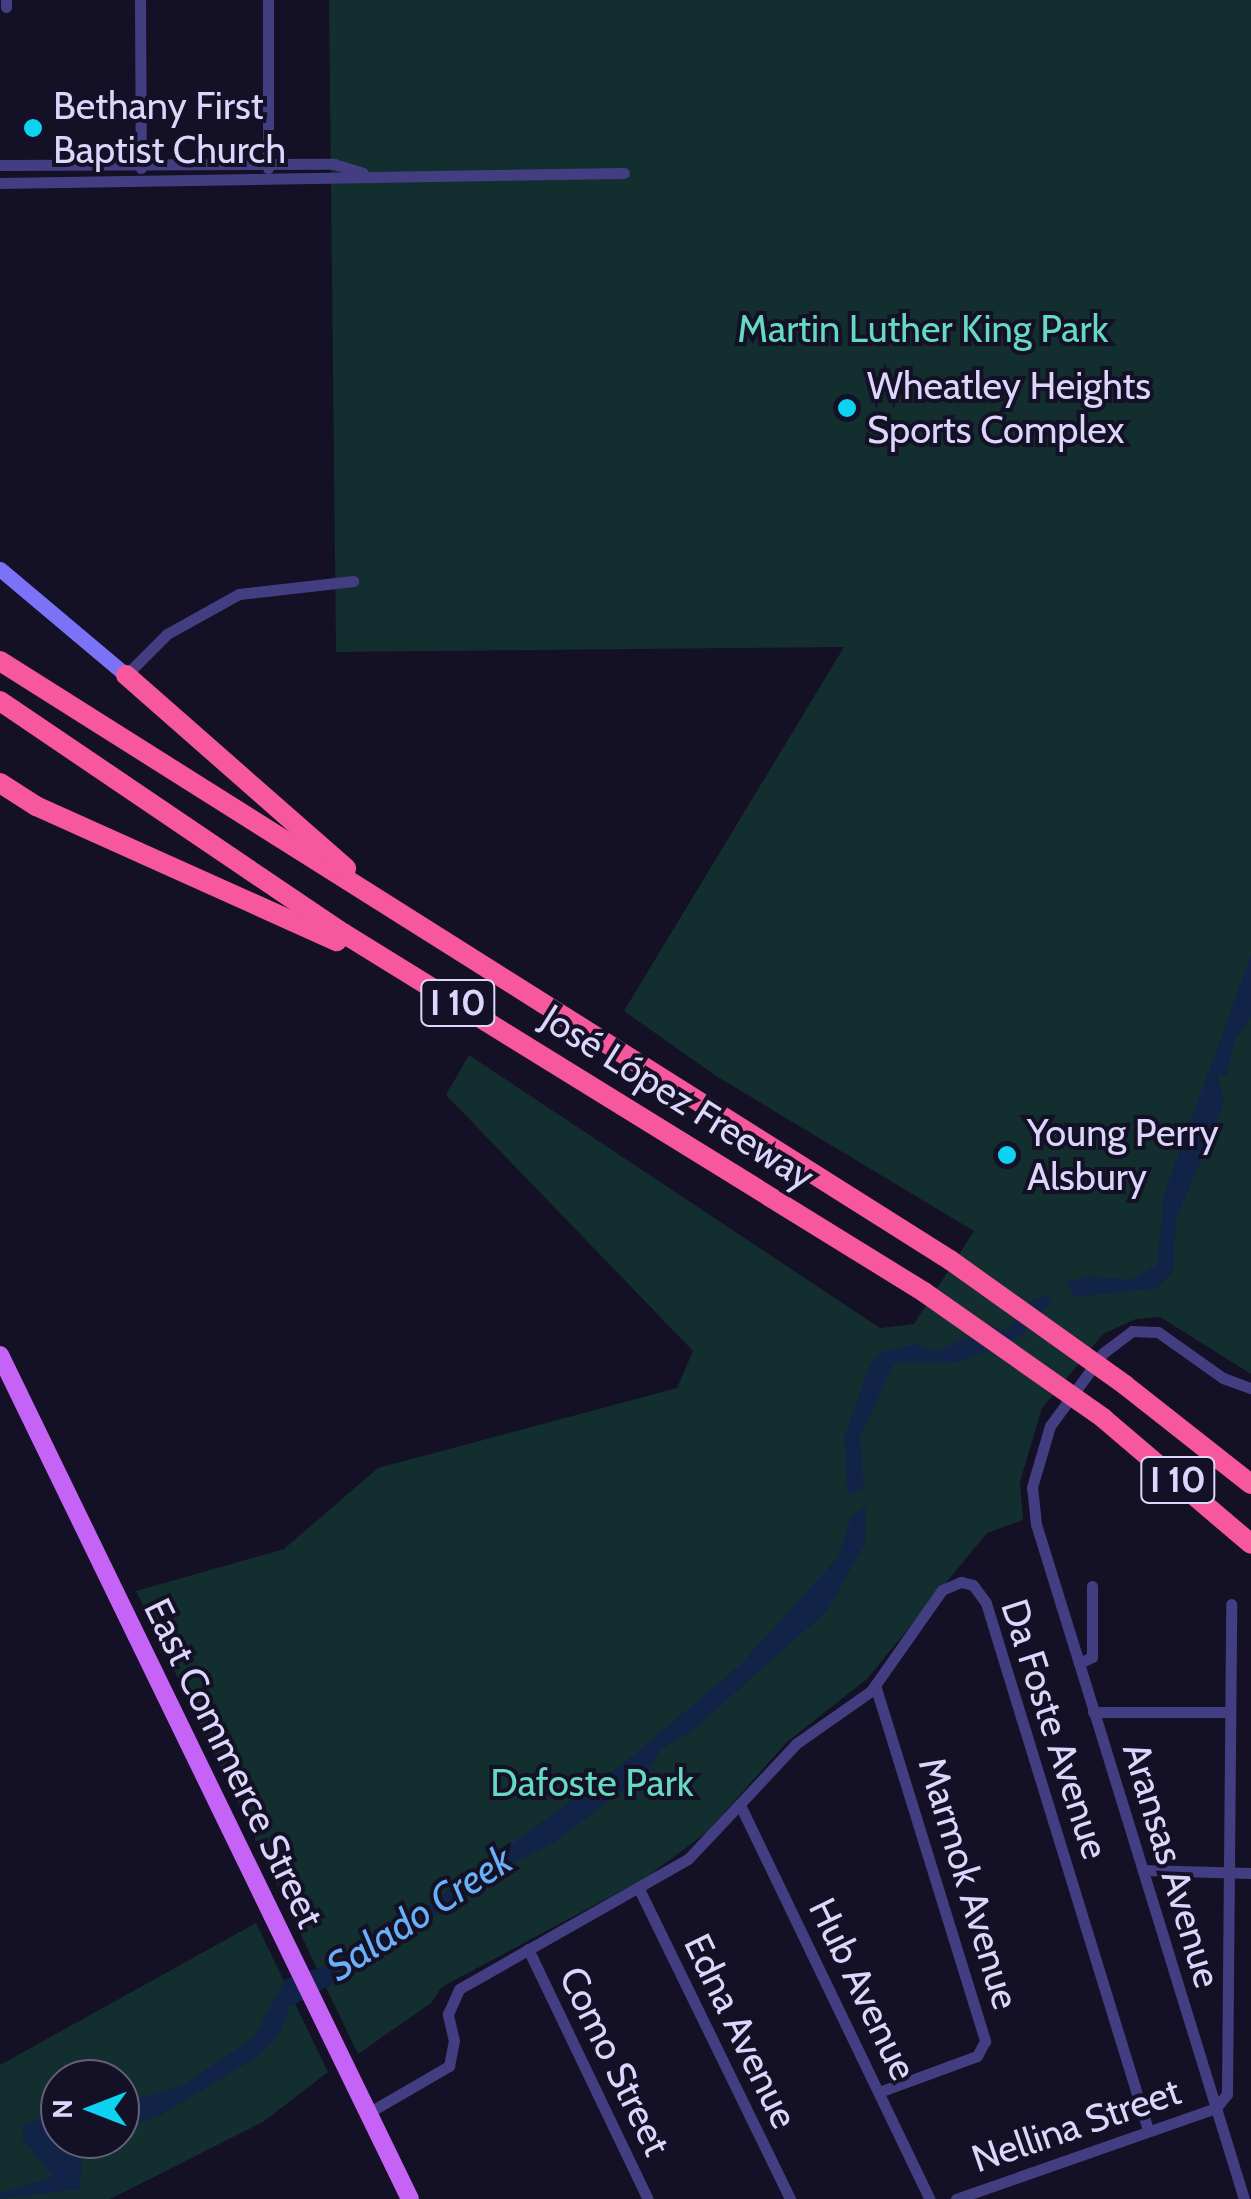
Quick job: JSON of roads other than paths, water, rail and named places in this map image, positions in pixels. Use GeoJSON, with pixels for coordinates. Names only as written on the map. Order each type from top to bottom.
{"type":"FeatureCollection","features":[{"type":"Feature","properties":{"kind":"highway","name":"José López Freeway"},"geometry":{"type":"LineString","coordinates":[[0,661],[950,1260],[1125,1385],[1251,1484]]}},
{"type":"Feature","properties":{"kind":"highway"},"geometry":{"type":"LineString","coordinates":[[126,675],[282,806],[376,897]]}},
{"type":"Feature","properties":{"kind":"highway","name":"José López Freeway"},"geometry":{"type":"LineString","coordinates":[[0,701],[410,974],[924,1292],[1103,1418],[1251,1544]]}},
{"type":"Feature","properties":{"kind":"highway"},"geometry":{"type":"LineString","coordinates":[[0,783],[36,806],[410,974]]}},
{"type":"Feature","properties":{"kind":"main road"},"geometry":{"type":"LineString","coordinates":[[0,570],[126,675]]}},
{"type":"Feature","properties":{"kind":"main road","name":"East Commerce Street"},"geometry":{"type":"LineString","coordinates":[[0,1355],[410,2199]]}},
{"type":"Feature","properties":{"kind":"street"},"geometry":{"type":"LineString","coordinates":[[140,0],[141,182]]}},
{"type":"Feature","properties":{"kind":"street"},"geometry":{"type":"LineString","coordinates":[[268,0],[268,182]]}},
{"type":"Feature","properties":{"kind":"street"},"geometry":{"type":"LineString","coordinates":[[0,165],[334,164],[363,173],[624,172]]}},
{"type":"Feature","properties":{"kind":"street"},"geometry":{"type":"LineString","coordinates":[[0,183],[335,182],[363,173]]}},
{"type":"Feature","properties":{"kind":"street"},"geometry":{"type":"LineString","coordinates":[[126,675],[167,634],[239,594],[352,581]]}},
{"type":"Feature","properties":{"kind":"street","name":"Aransas Avenue"},"geometry":{"type":"LineString","coordinates":[[1244,2199],[1078,1663],[1032,1500],[1036,1464],[1050,1426],[1115,1338],[1132,1331],[1165,1334],[1236,1384],[1251,1388]]}},
{"type":"Feature","properties":{"kind":"street","name":"Da Foste Avenue"},"geometry":{"type":"LineString","coordinates":[[368,2113],[449,2066],[454,1996],[528,1949],[688,1859],[812,1730],[876,1684],[942,1590],[961,1582],[978,1590],[1148,2130]]}},
{"type":"Feature","properties":{"kind":"street"},"geometry":{"type":"LineString","coordinates":[[1078,1663],[1092,1657],[1092,1586]]}},
{"type":"Feature","properties":{"kind":"street"},"geometry":{"type":"LineString","coordinates":[[1216,2108],[1227,2094],[1231,1604]]}},
{"type":"Feature","properties":{"kind":"street","name":"Marmok Avenue"},"geometry":{"type":"LineString","coordinates":[[876,1684],[985,2042],[977,2056],[879,2092]]}},
{"type":"Feature","properties":{"kind":"street"},"geometry":{"type":"LineString","coordinates":[[1093,1712],[1230,1712]]}},
{"type":"Feature","properties":{"kind":"street","name":"Hub Avenue"},"geometry":{"type":"LineString","coordinates":[[740,1805],[930,2199]]}},
{"type":"Feature","properties":{"kind":"street"},"geometry":{"type":"LineString","coordinates":[[1143,1870],[1251,1873]]}},
{"type":"Feature","properties":{"kind":"street","name":"Edna Avenue"},"geometry":{"type":"LineString","coordinates":[[639,1889],[790,2199]]}},
{"type":"Feature","properties":{"kind":"street","name":"Como Street"},"geometry":{"type":"LineString","coordinates":[[528,1949],[648,2199]]}},
{"type":"Feature","properties":{"kind":"street","name":"Nellina Street"},"geometry":{"type":"LineString","coordinates":[[956,2199],[1216,2108]]}},
{"type":"Feature","properties":{"kind":"water"},"geometry":{"type":"Polygon","coordinates":[[[1251,955],[1251,1017],[1235,1041],[1227,1076],[1218,1073],[1224,1104],[1176,1220],[1173,1272],[1156,1288],[1075,1297],[1066,1282],[1091,1276],[1131,1280],[1157,1265],[1164,1194],[1251,955]]]}},
{"type":"Feature","properties":{"kind":"water"},"geometry":{"type":"Polygon","coordinates":[[[1049,1295],[1052,1302],[1024,1334],[991,1351],[955,1363],[895,1363],[860,1436],[864,1489],[848,1494],[844,1438],[870,1365],[881,1352],[916,1344],[935,1351],[993,1326],[1006,1331],[1033,1299],[1049,1295]]]}},
{"type":"Feature","properties":{"kind":"water","name":"Salado Creek"},"geometry":{"type":"Polygon","coordinates":[[[866,1507],[865,1544],[827,1611],[692,1731],[661,1749],[648,1771],[555,1842],[474,1883],[394,1948],[371,1962],[366,1957],[359,1969],[290,2007],[278,2036],[257,2057],[161,2115],[140,2122],[140,2098],[180,2087],[254,2037],[286,1979],[360,1954],[629,1759],[740,1665],[838,1557],[852,1515],[866,1507]]]}},
{"type":"Feature","properties":{"kind":"water"},"geometry":{"type":"Polygon","coordinates":[[[40,2118],[40,2159],[82,2159],[80,2189],[0,2199],[0,2193],[53,2177],[22,2138],[24,2125],[40,2118]]]}},
{"type":"Feature","properties":{"kind":"place","name":"Bethany First Baptist Church"},"geometry":{"type":"Point","coordinates":[33,128]}},
{"type":"Feature","properties":{"kind":"place","name":"Wheatley Heights Sports Complex"},"geometry":{"type":"Point","coordinates":[847,408]}},
{"type":"Feature","properties":{"kind":"place","name":"Young Perry Alsbury"},"geometry":{"type":"Point","coordinates":[1007,1155]}},
{"type":"Feature","properties":{"kind":"park label","name":"Martin Luther King Park"},"geometry":{"type":"Point","coordinates":[923,329]}},
{"type":"Feature","properties":{"kind":"park label","name":"Dafoste Park"},"geometry":{"type":"Point","coordinates":[592,1783]}}]}
